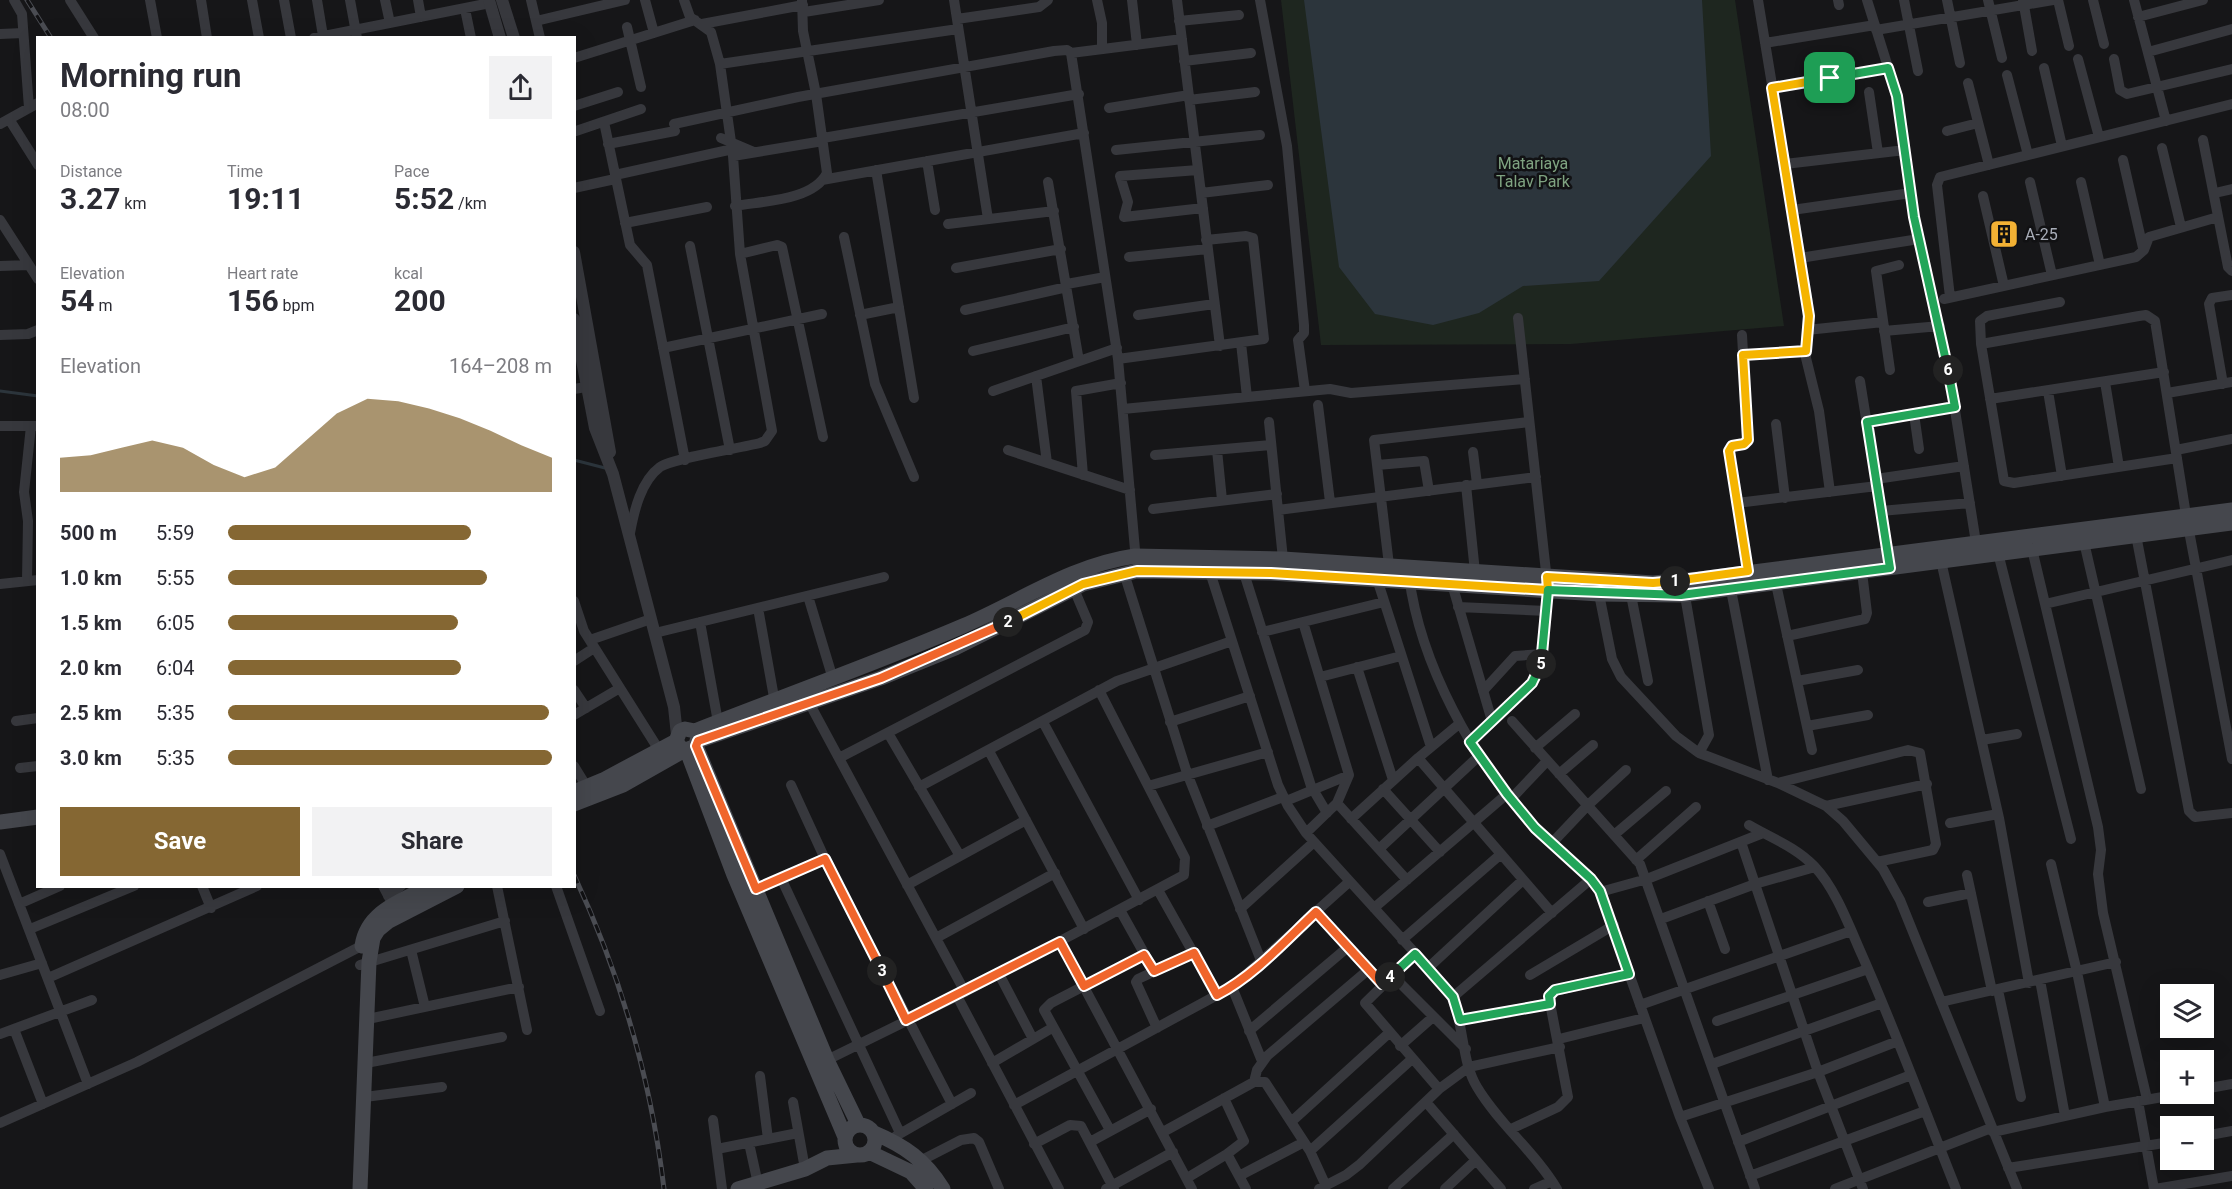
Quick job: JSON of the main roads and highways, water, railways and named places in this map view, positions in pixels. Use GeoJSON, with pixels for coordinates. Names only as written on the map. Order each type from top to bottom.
{"type":"FeatureCollection","features":[{"type":"Feature","properties":{"kind":"main road"},"geometry":{"type":"LineString","coordinates":[[585,792],[659,750],[806,697],[955,648],[1074,589],[1132,567],[1377,579],[1408,574],[1475,572],[1547,583],[1598,587],[1653,583],[1684,588],[1731,590],[1862,572],[1888,561],[1941,561],[1977,549],[1998,553],[2136,535],[2232,510]]}},
{"type":"Feature","properties":{"kind":"main road"},"geometry":{"type":"LineString","coordinates":[[1598,587],[1631,595],[1684,588],[1748,571],[1888,561],[2188,522],[2232,523]]}},
{"type":"Feature","properties":{"kind":"main road"},"geometry":{"type":"LineString","coordinates":[[585,792],[623,784],[718,722],[775,703],[806,697],[833,680],[967,624],[1083,568],[1283,559],[1389,565],[1408,574],[1452,584],[1547,583]]}},
{"type":"Feature","properties":{"kind":"main road"},"geometry":{"type":"LineString","coordinates":[[688,741],[756,889],[827,1060],[858,1125]]}},
{"type":"Feature","properties":{"kind":"main road"},"geometry":{"type":"LineString","coordinates":[[688,741],[734,875],[849,1150],[863,1153],[911,1172],[926,1189]]}},
{"type":"Feature","properties":{"kind":"main road"},"geometry":{"type":"LineString","coordinates":[[0,822],[36,817]]}},
{"type":"Feature","properties":{"kind":"main road"},"geometry":{"type":"LineString","coordinates":[[349,1189],[367,943],[365,933],[388,896],[422,888]]}},
{"type":"Feature","properties":{"kind":"main road"},"geometry":{"type":"LineString","coordinates":[[367,943],[389,921],[453,888]]}},
{"type":"Feature","properties":{"kind":"main road"},"geometry":{"type":"LineString","coordinates":[[360,1189],[368,1019],[365,963]]}},
{"type":"Feature","properties":{"kind":"main road"},"geometry":{"type":"LineString","coordinates":[[739,1189],[805,1169],[827,1158],[863,1153],[875,1143],[874,1133],[868,1126],[858,1125],[850,1128],[845,1139],[827,1158]]}},
{"type":"Feature","properties":{"kind":"main road"},"geometry":{"type":"LineString","coordinates":[[874,1133],[895,1137],[922,1160],[943,1189]]}},
{"type":"Feature","properties":{"kind":"waterway"},"geometry":{"type":"LineString","coordinates":[[0,391],[36,396]]}},
{"type":"Feature","properties":{"kind":"waterway"},"geometry":{"type":"LineString","coordinates":[[576,461],[605,468]]}},
{"type":"Feature","properties":{"kind":"railway"},"geometry":{"type":"LineString","coordinates":[[27,0],[50,36]]}},
{"type":"Feature","properties":{"kind":"railway"},"geometry":{"type":"LineString","coordinates":[[576,879],[606,951],[632,1029],[651,1108],[664,1189]]}},
{"type":"Feature","properties":{"kind":"place","name":"A-25"},"geometry":{"type":"Point","coordinates":[2004,234]}},
{"type":"Feature","properties":{"kind":"park label","name":"Matariaya Talav Park"},"geometry":{"type":"Point","coordinates":[1533,172]}}]}
